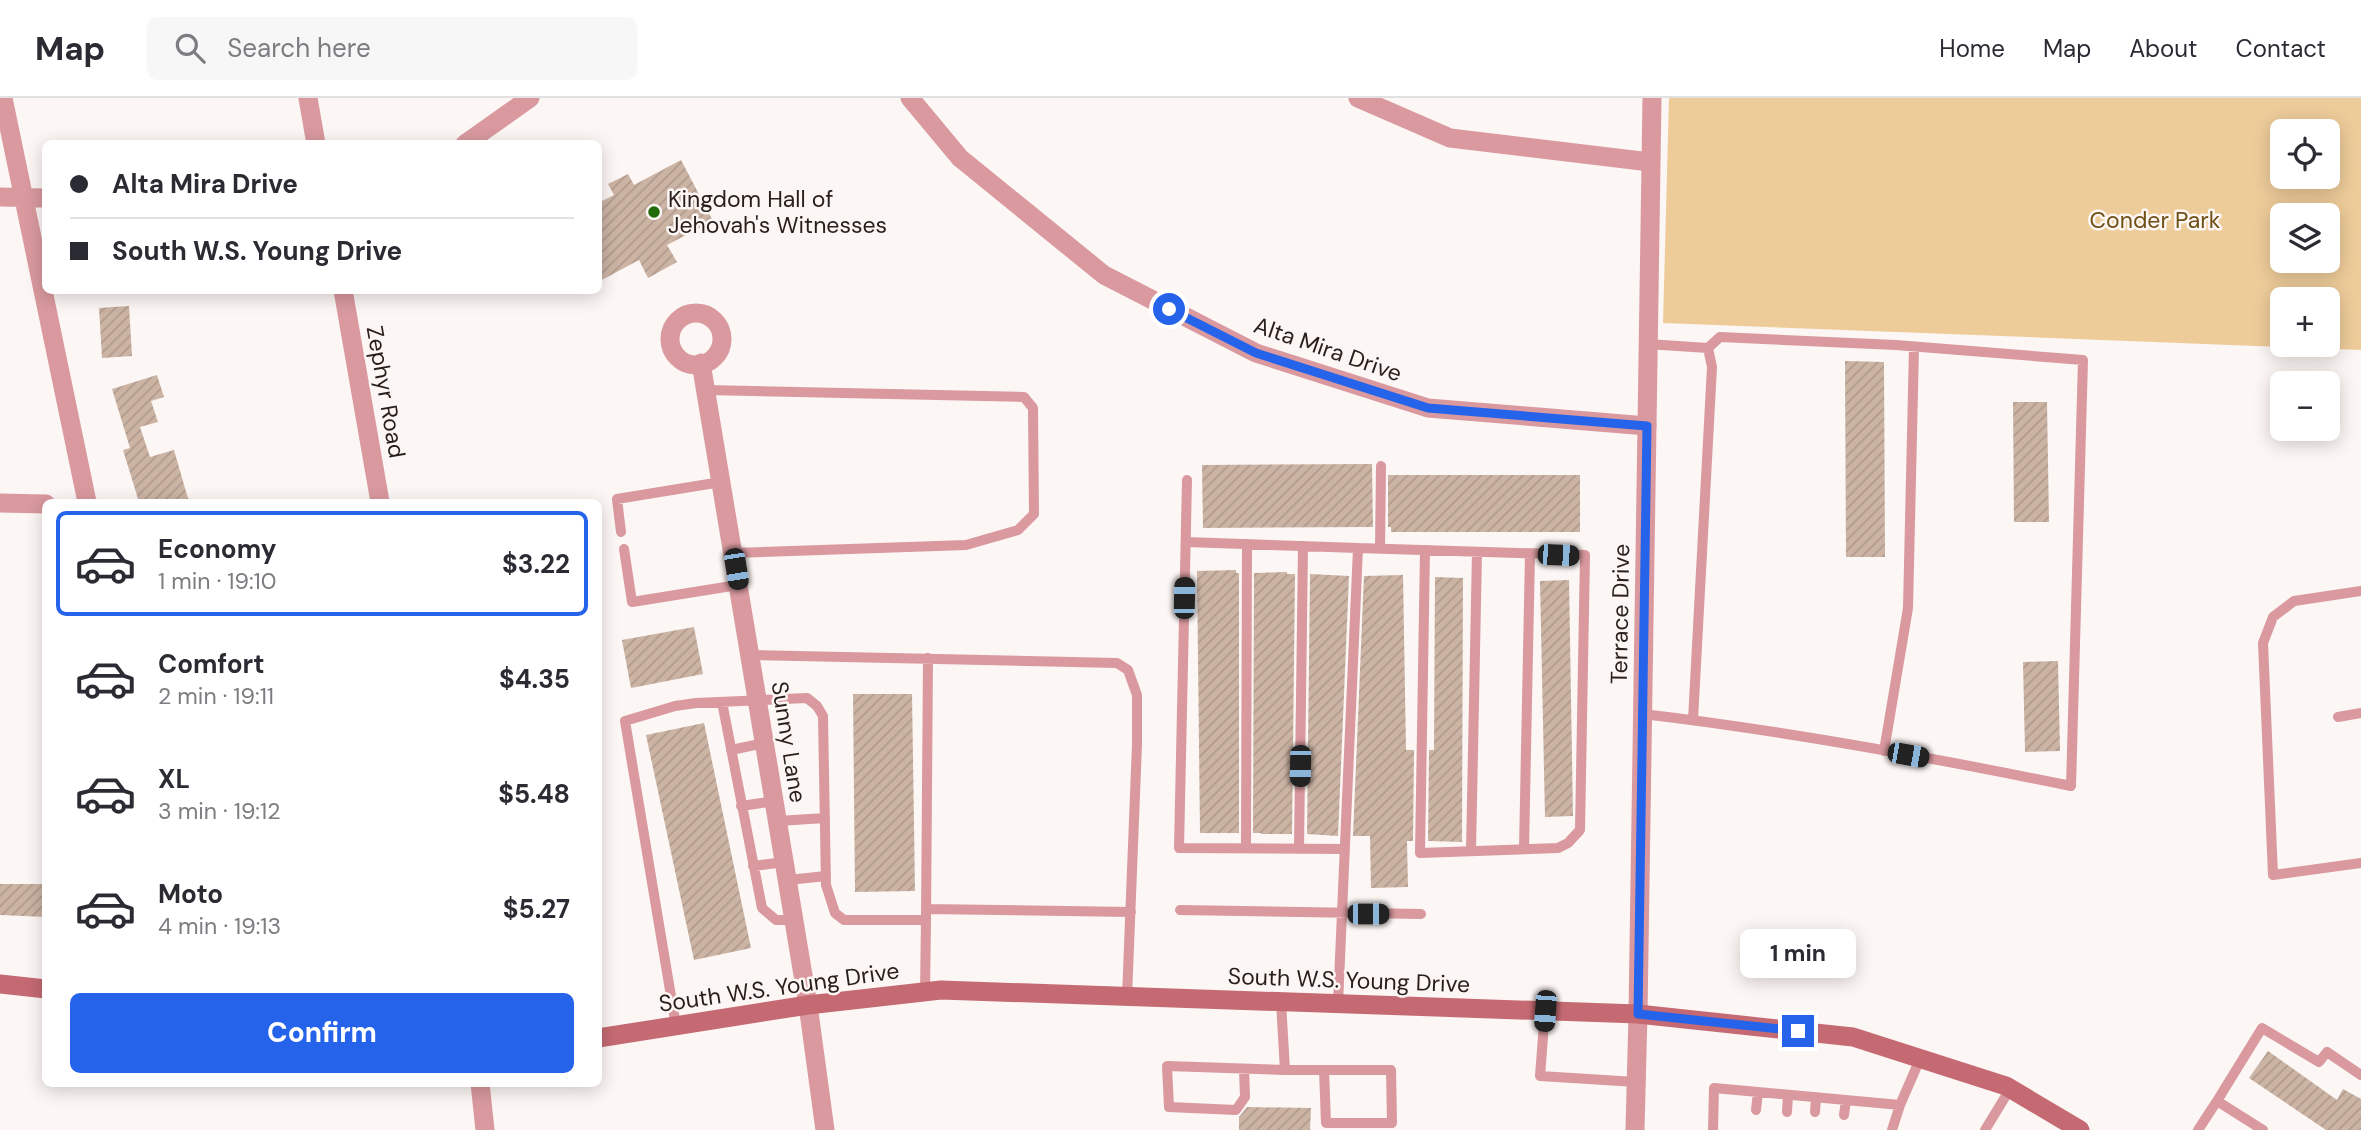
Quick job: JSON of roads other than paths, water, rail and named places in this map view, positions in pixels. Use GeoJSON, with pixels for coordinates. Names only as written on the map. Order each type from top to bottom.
{"type":"FeatureCollection","features":[{"type":"Feature","properties":{"kind":"main road"},"geometry":{"type":"LineString","coordinates":[[0,984],[42,989]]}},
{"type":"Feature","properties":{"kind":"main road","name":"South W.S. Young Drive"},"geometry":{"type":"LineString","coordinates":[[602,1037],[808,1005],[941,990],[1638,1014],[1853,1037],[2010,1089],[2080,1130]]}},
{"type":"Feature","properties":{"kind":"street"},"geometry":{"type":"LineString","coordinates":[[3,98],[42,288]]}},
{"type":"Feature","properties":{"kind":"street"},"geometry":{"type":"LineString","coordinates":[[308,98],[315,140]]}},
{"type":"Feature","properties":{"kind":"street"},"geometry":{"type":"LineString","coordinates":[[471,140],[530,98]]}},
{"type":"Feature","properties":{"kind":"street","name":"Alta Mira Drive"},"geometry":{"type":"LineString","coordinates":[[910,98],[960,158],[1104,275],[1256,353],[1428,408],[1647,426]]}},
{"type":"Feature","properties":{"kind":"street"},"geometry":{"type":"LineString","coordinates":[[1358,98],[1450,138],[1650,162]]}},
{"type":"Feature","properties":{"kind":"street","name":"Terrace Drive"},"geometry":{"type":"LineString","coordinates":[[1635,1130],[1652,98]]}},
{"type":"Feature","properties":{"kind":"street"},"geometry":{"type":"LineString","coordinates":[[0,197],[42,198]]}},
{"type":"Feature","properties":{"kind":"street"},"geometry":{"type":"LineString","coordinates":[[43,294],[86,499]]}},
{"type":"Feature","properties":{"kind":"street","name":"Zephyr Road"},"geometry":{"type":"LineString","coordinates":[[344,294],[379,499]]}},
{"type":"Feature","properties":{"kind":"street","name":"Sunny Lane"},"geometry":{"type":"LineString","coordinates":[[701,363],[808,1005],[825,1130]]}},
{"type":"Feature","properties":{"kind":"street"},"geometry":{"type":"LineString","coordinates":[[0,503],[42,503]]}},
{"type":"Feature","properties":{"kind":"street"},"geometry":{"type":"LineString","coordinates":[[480,1087],[485,1130]]}},
{"type":"Feature","properties":{"kind":"lane"},"geometry":{"type":"LineString","coordinates":[[1643,714],[1884,751],[2071,786],[2083,360],[1914,347],[1720,337],[1708,348],[1647,344]]}},
{"type":"Feature","properties":{"kind":"lane"},"geometry":{"type":"LineString","coordinates":[[1884,751],[1908,608],[1914,347]]}},
{"type":"Feature","properties":{"kind":"lane"},"geometry":{"type":"LineString","coordinates":[[1693,720],[1712,367],[1708,348]]}},
{"type":"Feature","properties":{"kind":"lane"},"geometry":{"type":"LineString","coordinates":[[706,390],[1024,397],[1033,408],[1034,514],[1018,530],[966,545],[733,552]]}},
{"type":"Feature","properties":{"kind":"lane"},"geometry":{"type":"LineString","coordinates":[[1380,549],[1381,466]]}},
{"type":"Feature","properties":{"kind":"lane"},"geometry":{"type":"LineString","coordinates":[[1187,480],[1179,848],[1345,849]]}},
{"type":"Feature","properties":{"kind":"lane"},"geometry":{"type":"LineString","coordinates":[[621,532],[617,499],[721,482]]}},
{"type":"Feature","properties":{"kind":"lane"},"geometry":{"type":"LineString","coordinates":[[1186,542],[1585,555],[1580,830],[1568,843],[1558,848],[1420,853],[1425,550]]}},
{"type":"Feature","properties":{"kind":"lane"},"geometry":{"type":"LineString","coordinates":[[1246,848],[1247,544]]}},
{"type":"Feature","properties":{"kind":"lane"},"geometry":{"type":"LineString","coordinates":[[1299,849],[1303,546]]}},
{"type":"Feature","properties":{"kind":"lane"},"geometry":{"type":"LineString","coordinates":[[1338,1004],[1358,548]]}},
{"type":"Feature","properties":{"kind":"lane"},"geometry":{"type":"LineString","coordinates":[[624,549],[632,602],[738,585]]}},
{"type":"Feature","properties":{"kind":"lane"},"geometry":{"type":"LineString","coordinates":[[1471,851],[1477,552]]}},
{"type":"Feature","properties":{"kind":"lane"},"geometry":{"type":"LineString","coordinates":[[1524,849],[1530,554]]}},
{"type":"Feature","properties":{"kind":"lane"},"geometry":{"type":"LineString","coordinates":[[2361,590],[2294,601],[2273,617],[2263,643],[2273,875],[2361,863]]}},
{"type":"Feature","properties":{"kind":"lane"},"geometry":{"type":"LineString","coordinates":[[750,655],[1117,663],[1128,670],[1137,695],[1137,708],[1127,997]]}},
{"type":"Feature","properties":{"kind":"lane"},"geometry":{"type":"LineString","coordinates":[[925,992],[928,658]]}},
{"type":"Feature","properties":{"kind":"lane"},"geometry":{"type":"LineString","coordinates":[[676,1026],[625,721],[675,706],[807,698],[817,706],[823,716],[826,885],[835,914],[844,920],[926,920]]}},
{"type":"Feature","properties":{"kind":"lane"},"geometry":{"type":"LineString","coordinates":[[722,702],[762,908],[776,920],[794,920]]}},
{"type":"Feature","properties":{"kind":"lane"},"geometry":{"type":"LineString","coordinates":[[2338,717],[2361,713]]}},
{"type":"Feature","properties":{"kind":"lane"},"geometry":{"type":"LineString","coordinates":[[731,750],[765,743]]}},
{"type":"Feature","properties":{"kind":"lane"},"geometry":{"type":"LineString","coordinates":[[741,806],[775,801]]}},
{"type":"Feature","properties":{"kind":"lane"},"geometry":{"type":"LineString","coordinates":[[778,821],[825,818]]}},
{"type":"Feature","properties":{"kind":"lane"},"geometry":{"type":"LineString","coordinates":[[753,866],[826,876]]}},
{"type":"Feature","properties":{"kind":"lane"},"geometry":{"type":"LineString","coordinates":[[926,909],[1131,912]]}},
{"type":"Feature","properties":{"kind":"lane"},"geometry":{"type":"LineString","coordinates":[[1180,909],[1421,914]]}},
{"type":"Feature","properties":{"kind":"lane"},"geometry":{"type":"LineString","coordinates":[[1281,1002],[1285,1070]]}},
{"type":"Feature","properties":{"kind":"lane"},"geometry":{"type":"LineString","coordinates":[[1545,1011],[1540,1076],[1636,1082]]}},
{"type":"Feature","properties":{"kind":"lane"},"geometry":{"type":"LineString","coordinates":[[2197,1130],[2262,1028],[2319,1062],[2327,1052],[2361,1075]]}},
{"type":"Feature","properties":{"kind":"lane"},"geometry":{"type":"LineString","coordinates":[[1892,1130],[1920,1059]]}},
{"type":"Feature","properties":{"kind":"lane"},"geometry":{"type":"LineString","coordinates":[[1244,1069],[1245,1097],[1236,1110],[1168,1107],[1167,1066],[1391,1070],[1392,1123],[1326,1123],[1324,1070]]}},
{"type":"Feature","properties":{"kind":"lane"},"geometry":{"type":"LineString","coordinates":[[1713,1130],[1714,1088],[1900,1105]]}},
{"type":"Feature","properties":{"kind":"lane"},"geometry":{"type":"LineString","coordinates":[[1985,1130],[2010,1089]]}},
{"type":"Feature","properties":{"kind":"lane"},"geometry":{"type":"LineString","coordinates":[[1756,1110],[1758,1092]]}},
{"type":"Feature","properties":{"kind":"lane"},"geometry":{"type":"LineString","coordinates":[[1787,1112],[1788,1094]]}},
{"type":"Feature","properties":{"kind":"lane"},"geometry":{"type":"LineString","coordinates":[[1815,1112],[1816,1097]]}},
{"type":"Feature","properties":{"kind":"lane"},"geometry":{"type":"LineString","coordinates":[[1844,1115],[1846,1100]]}},
{"type":"Feature","properties":{"kind":"lane"},"geometry":{"type":"LineString","coordinates":[[2217,1101],[2263,1130]]}},
{"type":"Feature","properties":{"kind":"place","name":"Kingdom Hall of Jehovah's Witnesses"},"geometry":{"type":"Point","coordinates":[654,212]}},
{"type":"Feature","properties":{"kind":"park label","name":"Conder Park"},"geometry":{"type":"Point","coordinates":[2155,220]}}]}
